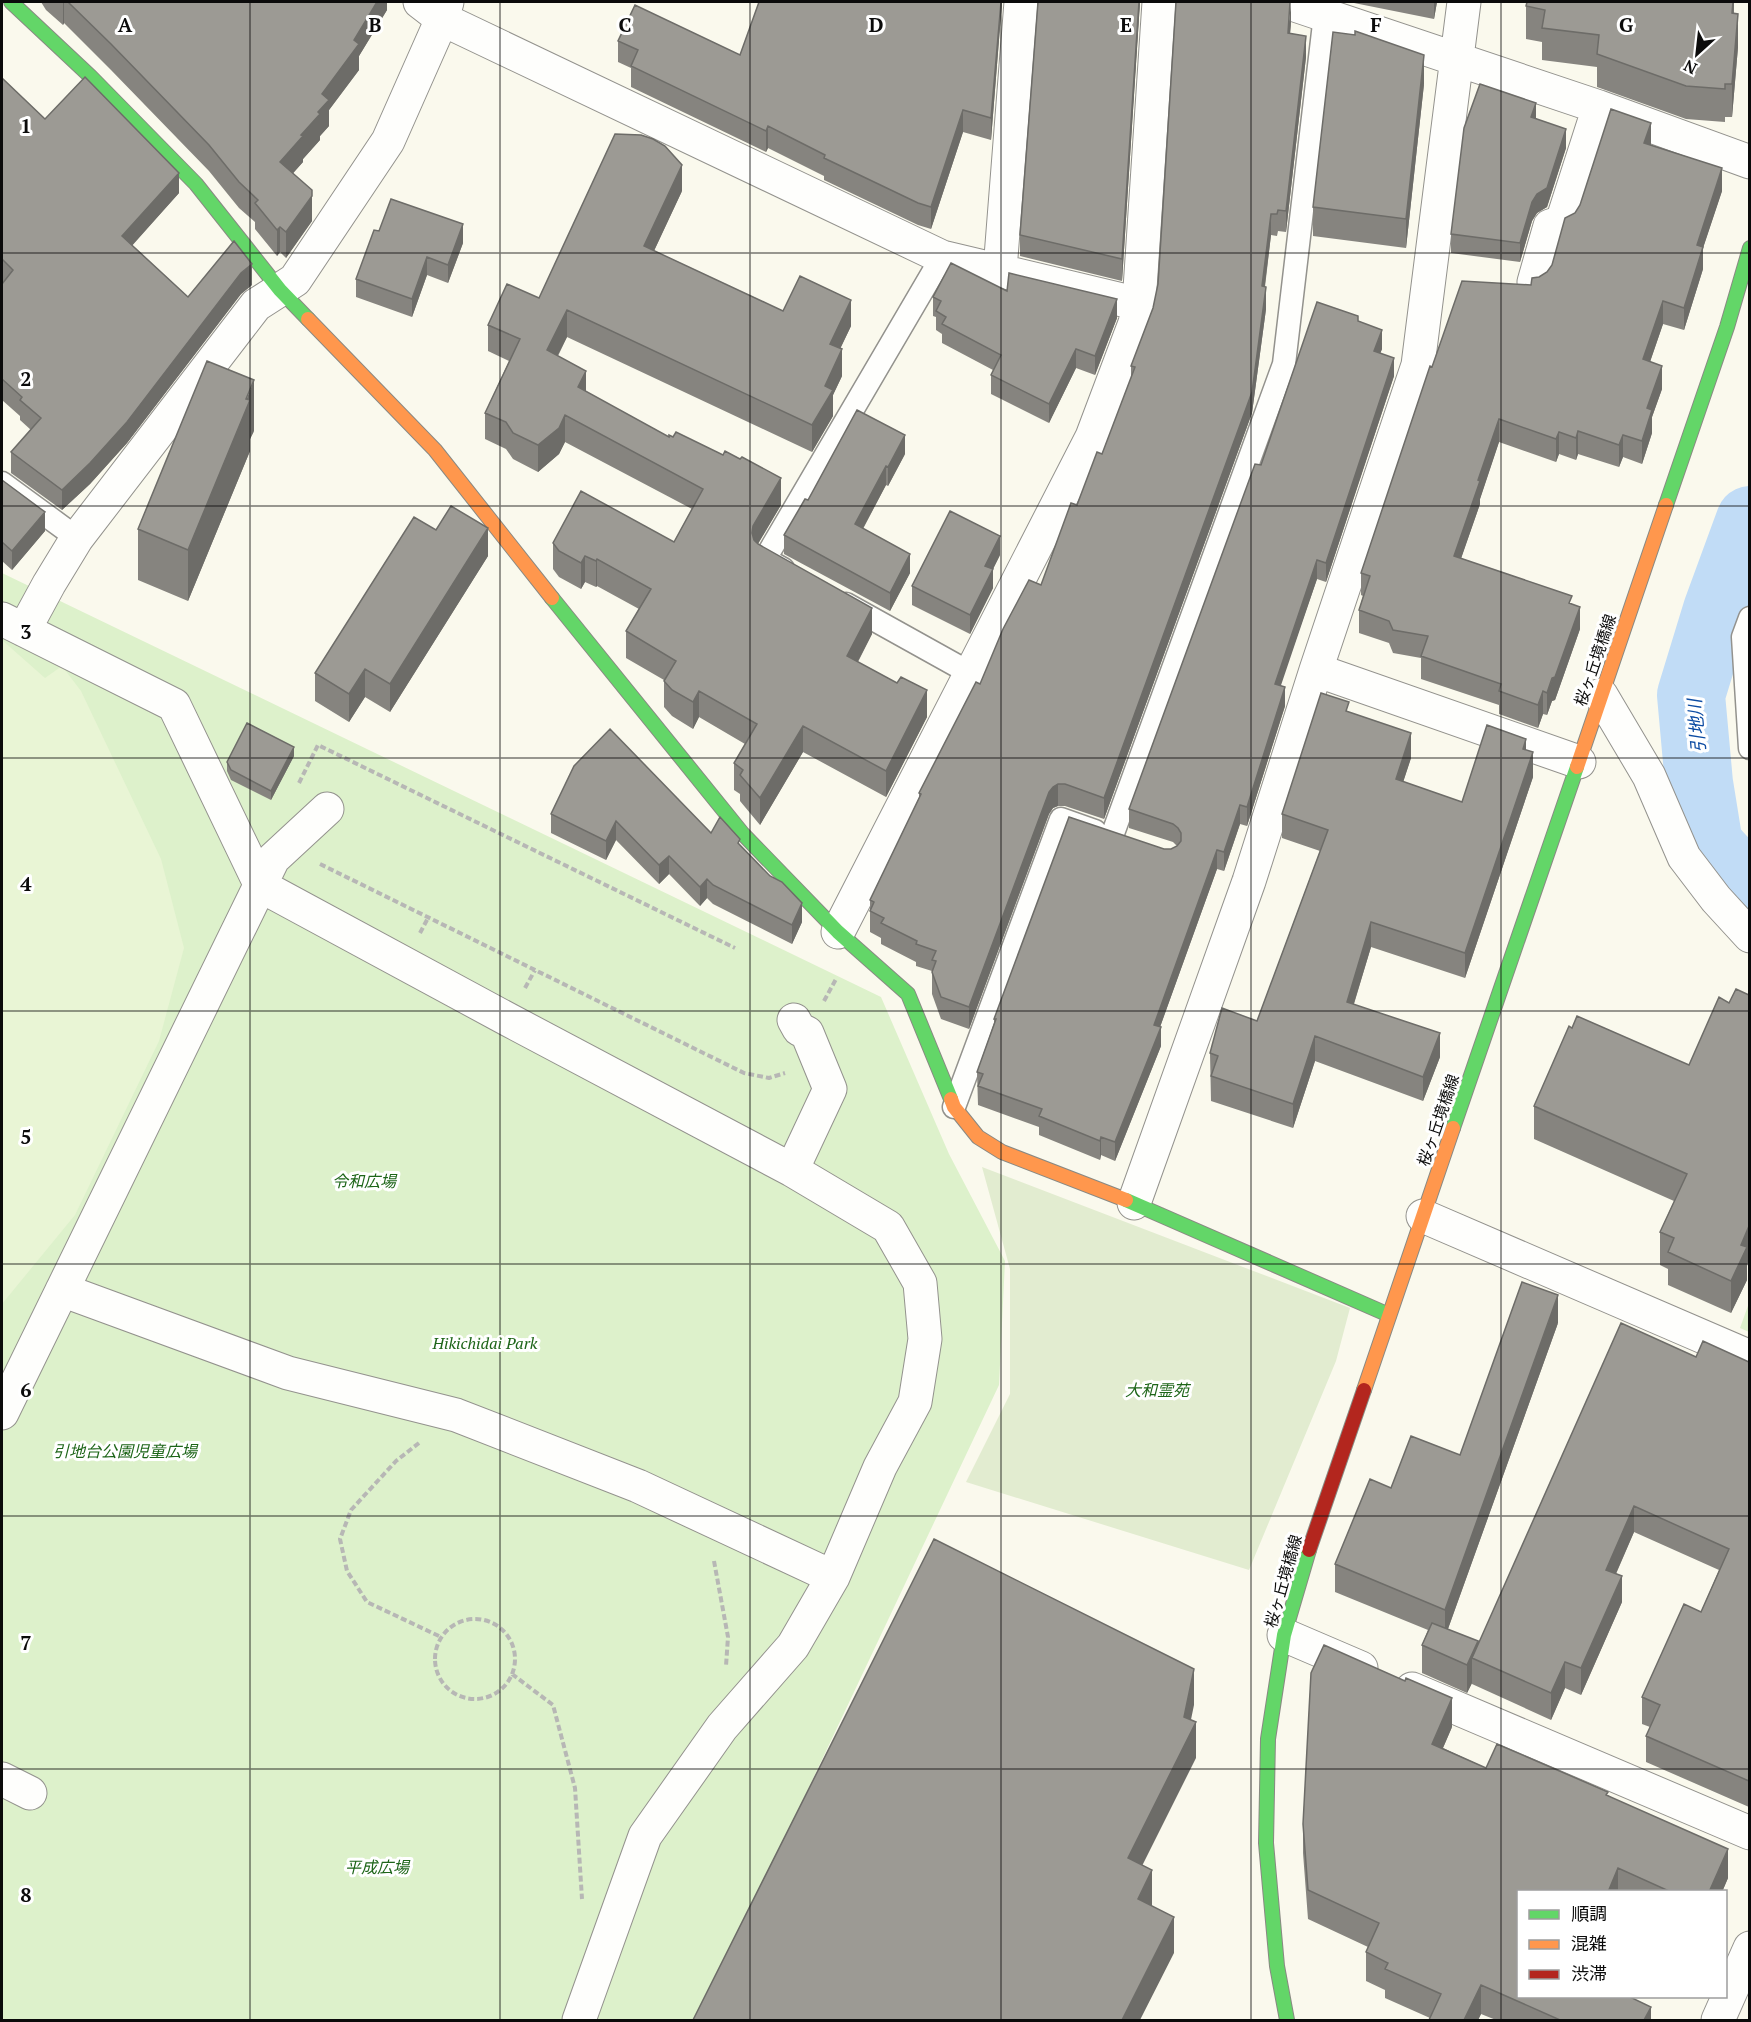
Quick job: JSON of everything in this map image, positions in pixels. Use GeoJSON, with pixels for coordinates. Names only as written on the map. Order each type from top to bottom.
{"type":"FeatureCollection","features":[{"type":"Feature","properties":{"kind":"street"},"geometry":{"type":"LineString","coordinates":[[11,2],[90,76],[196,184],[280,290],[435,450],[742,833],[847,938],[908,994],[954,1107],[978,1137],[1002,1152],[1134,1203],[1389,1315]]}},
{"type":"Feature","properties":{"kind":"street"},"geometry":{"type":"LineString","coordinates":[[1000,270],[1021,2]]}},
{"type":"Feature","properties":{"kind":"street"},"geometry":{"type":"LineString","coordinates":[[847,938],[970,673],[1092,437],[1135,323],[1139,304],[1159,2]]}},
{"type":"Feature","properties":{"kind":"street"},"geometry":{"type":"LineString","coordinates":[[1286,2],[1328,8],[1456,59],[1599,107],[1749,162]]}},
{"type":"Feature","properties":{"kind":"street"},"geometry":{"type":"LineString","coordinates":[[1134,1203],[1249,881],[1316,670],[1418,365],[1464,2]]}},
{"type":"Feature","properties":{"kind":"street"},"geometry":{"type":"LineString","coordinates":[[579,2020],[645,1836],[722,1727],[793,1646],[833,1577],[880,1467],[915,1401],[925,1339],[920,1283],[888,1227],[792,1170],[261,886],[174,705],[13,625],[49,584],[77,538],[256,304],[295,280],[387,141],[436,7],[942,257],[1139,304]]}},
{"type":"Feature","properties":{"kind":"street"},"geometry":{"type":"LineString","coordinates":[[1534,282],[1550,226],[1562,222],[1599,107]]}},
{"type":"Feature","properties":{"kind":"street","name":"桜ヶ丘境橋線"},"geometry":{"type":"LineString","coordinates":[[1287,2020],[1277,1966],[1266,1843],[1268,1739],[1284,1635],[1308,1552],[1727,327],[1749,248]]}},
{"type":"Feature","properties":{"kind":"street"},"geometry":{"type":"LineString","coordinates":[[1316,670],[1579,762]]}},
{"type":"Feature","properties":{"kind":"street"},"geometry":{"type":"LineString","coordinates":[[1601,695],[1649,776],[1684,857],[1716,899],[1749,936]]}},
{"type":"Feature","properties":{"kind":"street"},"geometry":{"type":"LineString","coordinates":[[2,1413],[273,859],[327,809]]}},
{"type":"Feature","properties":{"kind":"street"},"geometry":{"type":"LineString","coordinates":[[792,1170],[830,1089],[801,1027]]}},
{"type":"Feature","properties":{"kind":"street"},"geometry":{"type":"LineString","coordinates":[[1424,1216],[1749,1357]]}},
{"type":"Feature","properties":{"kind":"street"},"geometry":{"type":"LineString","coordinates":[[62,1290],[288,1373],[456,1415],[638,1486],[833,1577]]}},
{"type":"Feature","properties":{"kind":"street"},"geometry":{"type":"LineString","coordinates":[[1284,1635],[1749,1833]]}},
{"type":"Feature","properties":{"kind":"street"},"geometry":{"type":"LineString","coordinates":[[1718,2020],[1749,1948]]}},
{"type":"Feature","properties":{"kind":"lane"},"geometry":{"type":"LineString","coordinates":[[1112,836],[1284,364],[1328,8]]}},
{"type":"Feature","properties":{"kind":"lane"},"geometry":{"type":"LineString","coordinates":[[806,582],[765,559],[942,257]]}},
{"type":"Feature","properties":{"kind":"lane"},"geometry":{"type":"LineString","coordinates":[[2,483],[77,538]]}},
{"type":"Feature","properties":{"kind":"lane"},"geometry":{"type":"LineString","coordinates":[[827,593],[970,673]]}},
{"type":"Feature","properties":{"kind":"lane"},"geometry":{"type":"LineString","coordinates":[[1749,618],[1743,637],[1749,748]]}},
{"type":"Feature","properties":{"kind":"lane"},"geometry":{"type":"LineString","coordinates":[[954,1107],[1061,819],[1135,844]]}},
{"type":"Feature","properties":{"kind":"path"},"geometry":{"type":"LineString","coordinates":[[297,787],[318,745],[735,948]]}},
{"type":"Feature","properties":{"kind":"path"},"geometry":{"type":"LineString","coordinates":[[286,847],[744,1073],[769,1078],[786,1073],[801,1027],[847,938]]}},
{"type":"Feature","properties":{"kind":"path"},"geometry":{"type":"LineString","coordinates":[[441,1637],[367,1602],[347,1571],[340,1539],[351,1510],[396,1461],[456,1415]]}},
{"type":"Feature","properties":{"kind":"path"},"geometry":{"type":"LineString","coordinates":[[714,1557],[728,1637],[725,1671]]}},
{"type":"Feature","properties":{"kind":"path"},"geometry":{"type":"LineString","coordinates":[[475,1618],[489,1621],[505,1632],[513,1644],[516,1657],[512,1674],[505,1686],[493,1695],[479,1699],[461,1696],[449,1689],[438,1676],[435,1663],[436,1650],[441,1637],[460,1621],[475,1618]]}},
{"type":"Feature","properties":{"kind":"path"},"geometry":{"type":"LineString","coordinates":[[512,1674],[553,1705],[575,1788],[583,1902]]}},
{"type":"Feature","properties":{"kind":"green space","name":"Hikichidai Park"},"geometry":{"type":"Polygon","coordinates":[[[2,573],[881,997],[949,1154],[1005,1261],[999,1385],[699,2020],[2,2020],[2,573]]]}},
{"type":"Feature","properties":{"kind":"green space"},"geometry":{"type":"Polygon","coordinates":[[[2,640],[45,678],[62,666],[81,691],[161,859],[184,948],[159,1041],[75,1215],[2,1304],[2,640]]]}},
{"type":"Feature","properties":{"kind":"green space","name":"大和霊苑"},"geometry":{"type":"Polygon","coordinates":[[[982,1167],[1350,1308],[1336,1361],[1249,1570],[966,1482],[1010,1394],[1010,1269],[982,1167]]]}},
{"type":"Feature","properties":{"kind":"green space"},"geometry":{"type":"Polygon","coordinates":[[[1749,1303],[1749,1332],[1740,1328],[1749,1303]]]}},
{"type":"Feature","properties":{"kind":"building"},"geometry":{"type":"Polygon","coordinates":[[[68,2],[377,2],[354,40],[359,44],[322,94],[329,100],[301,135],[303,136],[280,162],[312,190],[312,196],[286,232],[280,227],[277,230],[255,203],[258,200],[239,182],[209,145],[68,2]]]}},
{"type":"Feature","properties":{"kind":"building"},"geometry":{"type":"Polygon","coordinates":[[[759,2],[1001,2],[991,118],[963,110],[931,207],[824,158],[825,155],[768,126],[766,131],[631,66],[638,50],[618,41],[635,5],[740,55],[759,2]]]}},
{"type":"Feature","properties":{"kind":"building"},"geometry":{"type":"Polygon","coordinates":[[[1038,2],[1139,2],[1122,259],[1020,235],[1038,2]]]}},
{"type":"Feature","properties":{"kind":"building"},"geometry":{"type":"Polygon","coordinates":[[[1176,2],[1290,2],[1288,33],[1306,36],[1286,211],[1278,210],[1277,214],[1271,214],[1262,286],[1266,287],[1252,392],[1104,798],[1065,784],[1058,784],[1049,792],[969,1007],[941,997],[932,972],[936,961],[932,960],[936,951],[916,944],[917,941],[881,923],[884,918],[870,911],[874,902],[870,900],[921,794],[919,793],[976,682],[980,684],[1003,629],[1029,580],[1041,585],[1071,503],[1077,505],[1097,452],[1102,454],[1135,367],[1131,366],[1153,308],[1158,284],[1176,2]]]}},
{"type":"Feature","properties":{"kind":"building"},"geometry":{"type":"Polygon","coordinates":[[[1527,2],[1733,2],[1732,13],[1738,14],[1732,84],[1725,84],[1725,89],[1686,86],[1597,54],[1599,35],[1542,28],[1545,10],[1526,6],[1527,2]]]}},
{"type":"Feature","properties":{"kind":"building"},"geometry":{"type":"Polygon","coordinates":[[[1355,31],[1424,55],[1406,219],[1313,207],[1333,32],[1355,35],[1355,31]]]}},
{"type":"Feature","properties":{"kind":"building"},"geometry":{"type":"Polygon","coordinates":[[[85,77],[179,173],[122,236],[188,297],[234,241],[252,264],[241,273],[127,422],[62,490],[11,452],[41,418],[20,400],[22,397],[2,379],[2,284],[13,270],[2,259],[2,78],[45,119],[85,77]]]}},
{"type":"Feature","properties":{"kind":"building"},"geometry":{"type":"Polygon","coordinates":[[[1480,84],[1536,103],[1531,117],[1566,129],[1547,188],[1537,194],[1532,202],[1520,243],[1451,234],[1464,128],[1480,84]]]}},
{"type":"Feature","properties":{"kind":"building"},"geometry":{"type":"Polygon","coordinates":[[[1611,109],[1651,123],[1644,143],[1722,168],[1697,245],[1703,247],[1684,308],[1663,301],[1643,359],[1662,366],[1647,408],[1652,410],[1642,441],[1623,435],[1619,445],[1578,431],[1576,438],[1559,432],[1556,439],[1499,419],[1478,480],[1480,481],[1454,556],[1572,596],[1569,603],[1580,607],[1555,677],[1552,678],[1547,693],[1543,691],[1538,705],[1499,691],[1501,684],[1421,656],[1428,636],[1393,630],[1389,621],[1359,610],[1370,576],[1361,573],[1430,366],[1432,367],[1462,281],[1531,285],[1532,278],[1547,272],[1552,265],[1565,218],[1575,213],[1580,205],[1611,109]]]}},
{"type":"Feature","properties":{"kind":"building"},"geometry":{"type":"Polygon","coordinates":[[[615,134],[641,135],[653,139],[665,146],[682,165],[644,246],[783,311],[800,276],[851,300],[830,344],[842,349],[825,386],[833,390],[812,425],[567,310],[547,350],[586,371],[578,387],[669,437],[669,435],[673,437],[676,432],[723,455],[725,451],[740,459],[742,457],[781,478],[753,526],[754,540],[872,608],[847,656],[897,683],[901,677],[927,690],[886,771],[803,726],[760,798],[740,775],[743,770],[734,763],[757,724],[699,691],[693,702],[672,690],[664,681],[676,661],[626,631],[651,589],[597,559],[596,561],[585,556],[581,563],[559,551],[553,543],[581,491],[674,542],[703,489],[565,415],[559,428],[538,445],[513,433],[506,422],[485,413],[520,339],[488,325],[507,284],[539,298],[615,134]]]}},
{"type":"Feature","properties":{"kind":"building"},"geometry":{"type":"Polygon","coordinates":[[[391,199],[463,224],[448,265],[427,257],[412,299],[356,279],[374,230],[379,231],[391,199]]]}},
{"type":"Feature","properties":{"kind":"building"},"geometry":{"type":"Polygon","coordinates":[[[951,263],[1007,291],[1009,273],[1117,299],[1095,356],[1076,349],[1049,404],[991,375],[1001,355],[942,324],[946,317],[936,311],[941,301],[933,297],[951,263]]]}},
{"type":"Feature","properties":{"kind":"building"},"geometry":{"type":"Polygon","coordinates":[[[1317,302],[1358,316],[1358,321],[1382,330],[1374,351],[1394,358],[1326,563],[1317,560],[1275,684],[1285,687],[1247,807],[1240,805],[1224,852],[1217,850],[1154,1025],[1161,1027],[1115,1142],[1101,1137],[1100,1141],[1039,1116],[1042,1109],[978,1086],[983,1074],[977,1072],[996,1019],[994,1019],[1069,817],[1164,849],[1171,849],[1181,841],[1181,833],[1173,824],[1129,809],[1255,464],[1261,465],[1317,302]]]}},
{"type":"Feature","properties":{"kind":"building"},"geometry":{"type":"Polygon","coordinates":[[[207,361],[254,380],[246,399],[250,400],[188,550],[138,529],[207,361]]]}},
{"type":"Feature","properties":{"kind":"building"},"geometry":{"type":"Polygon","coordinates":[[[857,410],[905,435],[855,524],[910,554],[890,593],[784,535],[805,499],[808,500],[857,410]]]}},
{"type":"Feature","properties":{"kind":"building"},"geometry":{"type":"Polygon","coordinates":[[[2,480],[45,512],[12,551],[2,542],[2,480]]]}},
{"type":"Feature","properties":{"kind":"building"},"geometry":{"type":"Polygon","coordinates":[[[451,506],[488,528],[390,684],[365,669],[349,694],[315,673],[414,517],[436,530],[451,506]]]}},
{"type":"Feature","properties":{"kind":"building"},"geometry":{"type":"Polygon","coordinates":[[[950,511],[1000,536],[985,566],[993,569],[970,615],[912,586],[950,511]]]}},
{"type":"Feature","properties":{"kind":"building"},"geometry":{"type":"Polygon","coordinates":[[[1321,693],[1349,702],[1346,711],[1411,733],[1396,779],[1462,802],[1487,725],[1526,739],[1523,749],[1533,752],[1465,953],[1371,922],[1347,1002],[1440,1033],[1423,1077],[1315,1036],[1293,1104],[1211,1076],[1218,1056],[1210,1053],[1222,1008],[1257,1021],[1328,830],[1282,814],[1321,693]]]}},
{"type":"Feature","properties":{"kind":"building"},"geometry":{"type":"Polygon","coordinates":[[[247,723],[294,747],[271,791],[231,770],[227,762],[247,723]]]}},
{"type":"Feature","properties":{"kind":"building"},"geometry":{"type":"Polygon","coordinates":[[[610,729],[711,833],[720,817],[740,839],[738,843],[770,876],[782,882],[802,903],[792,925],[713,885],[707,879],[700,887],[669,856],[659,865],[616,821],[606,841],[551,814],[574,766],[610,729]]]}},
{"type":"Feature","properties":{"kind":"building"},"geometry":{"type":"Polygon","coordinates":[[[1736,989],[1749,995],[1749,1226],[1741,1245],[1747,1247],[1731,1281],[1668,1252],[1674,1238],[1660,1232],[1687,1174],[1534,1106],[1569,1026],[1572,1028],[1577,1016],[1689,1065],[1719,997],[1729,1003],[1736,989]]]}},
{"type":"Feature","properties":{"kind":"building"},"geometry":{"type":"Polygon","coordinates":[[[1522,1282],[1558,1295],[1445,1610],[1335,1564],[1370,1479],[1391,1488],[1411,1436],[1460,1455],[1522,1282]]]}},
{"type":"Feature","properties":{"kind":"building"},"geometry":{"type":"Polygon","coordinates":[[[1621,1323],[1696,1357],[1703,1341],[1749,1362],[1749,1781],[1646,1736],[1660,1705],[1642,1697],[1684,1604],[1701,1612],[1729,1549],[1634,1506],[1606,1570],[1622,1576],[1581,1668],[1565,1662],[1551,1693],[1472,1658],[1621,1323]]]}},
{"type":"Feature","properties":{"kind":"building"},"geometry":{"type":"Polygon","coordinates":[[[934,1539],[1194,1669],[1184,1717],[1196,1722],[1128,1858],[1152,1870],[1138,1899],[1174,1917],[1122,2020],[693,2020],[934,1539]]]}},
{"type":"Feature","properties":{"kind":"building"},"geometry":{"type":"Polygon","coordinates":[[[1432,1623],[1478,1641],[1467,1665],[1422,1645],[1432,1623]]]}},
{"type":"Feature","properties":{"kind":"building"},"geometry":{"type":"Polygon","coordinates":[[[1324,1645],[1405,1681],[1406,1678],[1452,1698],[1432,1744],[1486,1768],[1497,1744],[1608,1792],[1606,1795],[1728,1849],[1710,1890],[1667,1890],[1618,1868],[1609,1890],[1517,1890],[1517,1998],[1632,1998],[1651,2007],[1644,2020],[1560,2020],[1481,1985],[1464,2020],[1429,2020],[1441,1994],[1385,1969],[1388,1963],[1366,1952],[1379,1923],[1308,1890],[1303,1824],[1311,1673],[1324,1645]]]}},
{"type":"Feature","properties":{"kind":"waterway","name":"引地川"},"geometry":{"type":"LineString","coordinates":[[1750,520],[1717,610],[1691,695],[1699,783],[1709,845],[1750,890]]}},
{"type":"Feature","properties":{"kind":"traffic: fast"},"geometry":{"type":"LineString","coordinates":[[11,2],[90,76],[196,184],[280,290],[308,319]]}},
{"type":"Feature","properties":{"kind":"traffic: fast"},"geometry":{"type":"LineString","coordinates":[[1666,505],[1727,327],[1750,248]]}},
{"type":"Feature","properties":{"kind":"traffic: fast"},"geometry":{"type":"LineString","coordinates":[[552,598],[742,833],[838,932],[908,994],[951,1099]]}},
{"type":"Feature","properties":{"kind":"traffic: fast"},"geometry":{"type":"LineString","coordinates":[[1453,1128],[1577,767]]}},
{"type":"Feature","properties":{"kind":"traffic: fast"},"geometry":{"type":"LineString","coordinates":[[1126,1200],[1389,1315]]}},
{"type":"Feature","properties":{"kind":"traffic: fast"},"geometry":{"type":"LineString","coordinates":[[1287,2020],[1277,1966],[1266,1843],[1268,1739],[1284,1635],[1309,1550]]}},
{"type":"Feature","properties":{"kind":"traffic: slow"},"geometry":{"type":"LineString","coordinates":[[308,319],[435,450],[552,598]]}},
{"type":"Feature","properties":{"kind":"traffic: slow"},"geometry":{"type":"LineString","coordinates":[[1577,767],[1666,505]]}},
{"type":"Feature","properties":{"kind":"traffic: slow"},"geometry":{"type":"LineString","coordinates":[[951,1099],[954,1107],[978,1137],[1002,1152],[1126,1200]]}},
{"type":"Feature","properties":{"kind":"traffic: slow"},"geometry":{"type":"LineString","coordinates":[[1364,1390],[1453,1128]]}},
{"type":"Feature","properties":{"kind":"traffic: jam"},"geometry":{"type":"LineString","coordinates":[[1309,1550],[1364,1390]]}},
{"type":"Feature","properties":{"kind":"park label","name":"令和広場"},"geometry":{"type":"Point","coordinates":[364,1181]}},
{"type":"Feature","properties":{"kind":"park label","name":"引地台公園児童広場"},"geometry":{"type":"Point","coordinates":[125,1451]}},
{"type":"Feature","properties":{"kind":"park label","name":"平成広場"},"geometry":{"type":"Point","coordinates":[377,1867]}}]}
